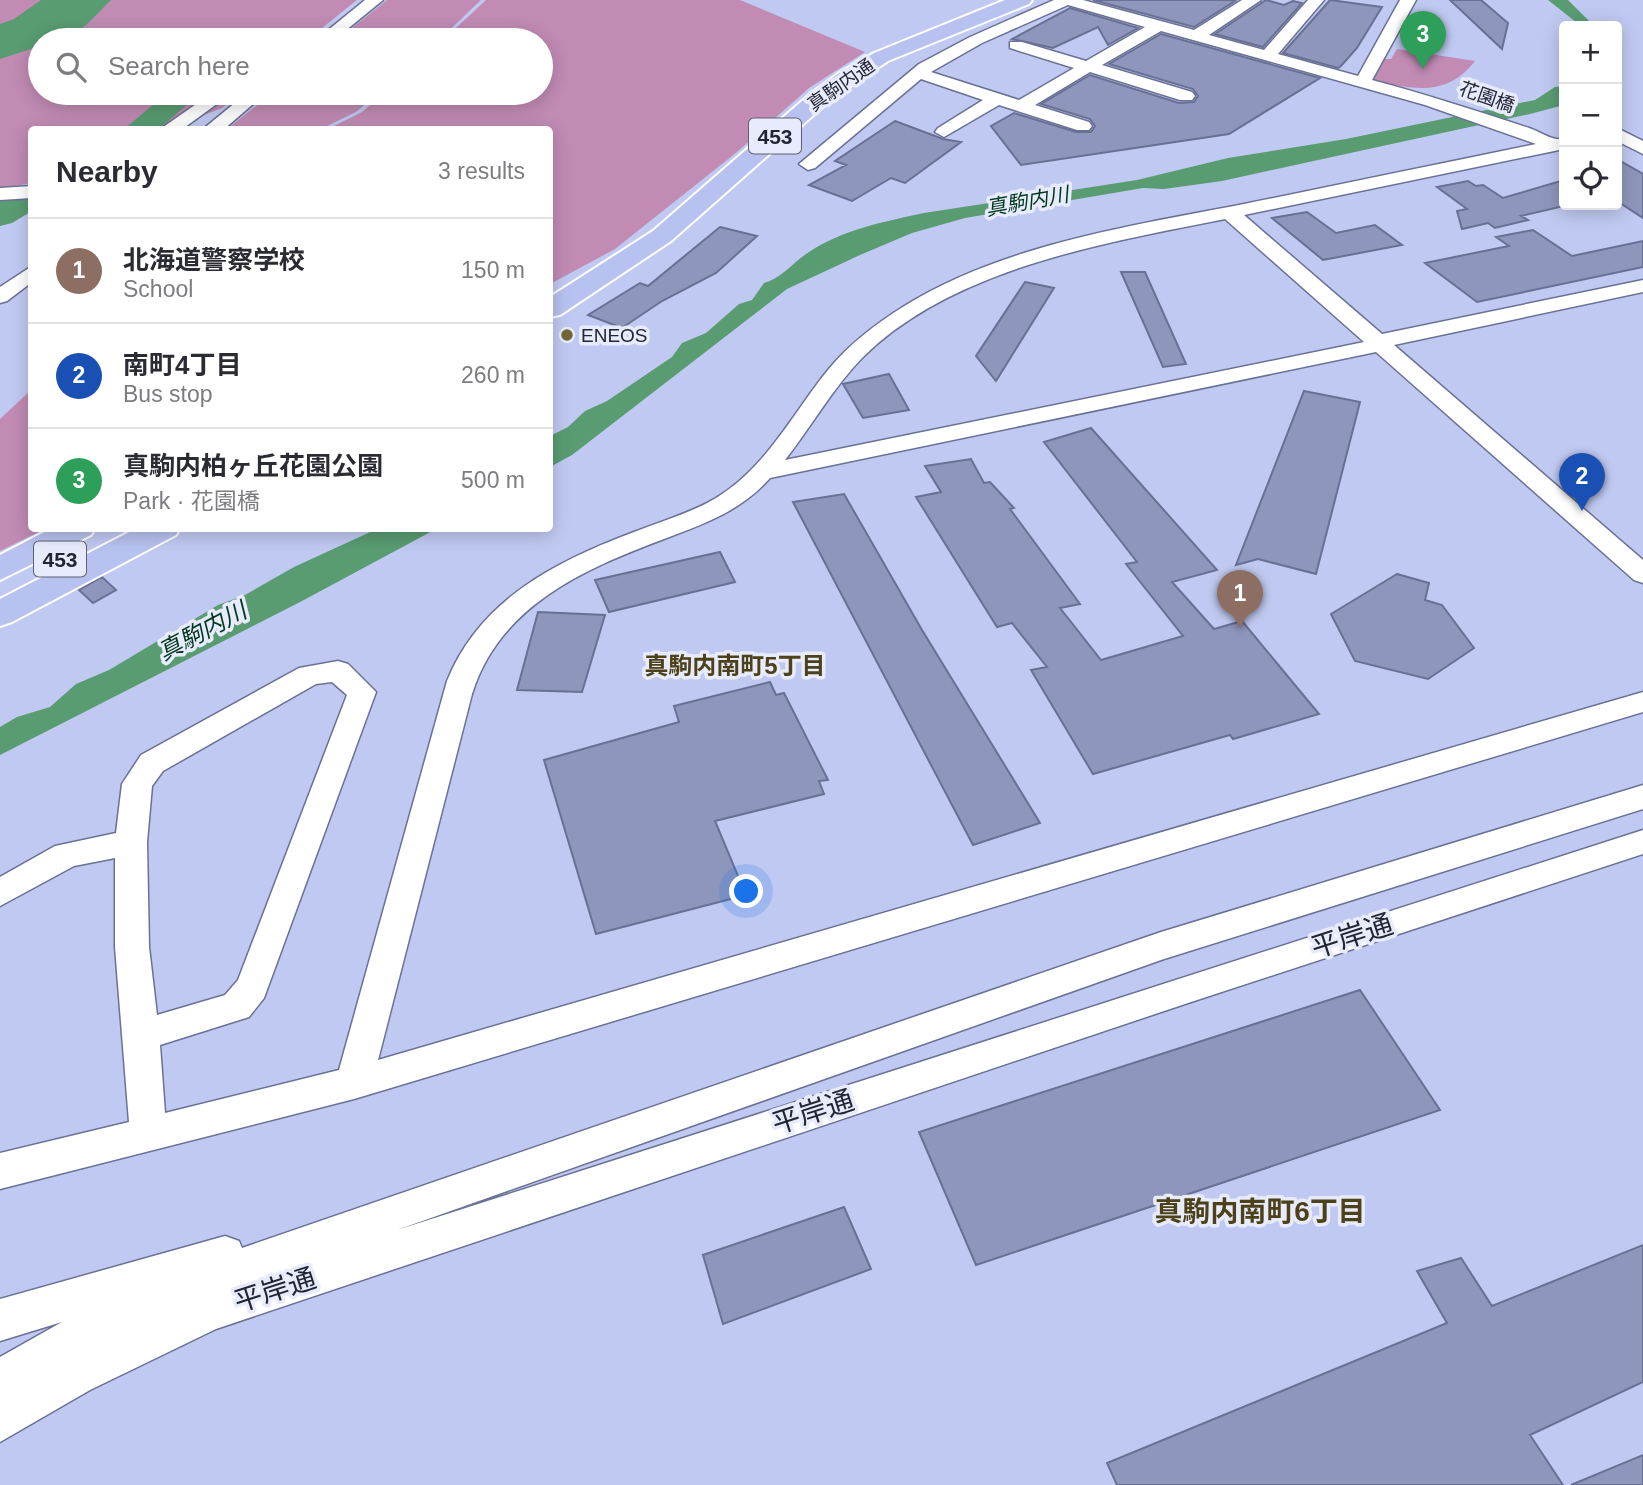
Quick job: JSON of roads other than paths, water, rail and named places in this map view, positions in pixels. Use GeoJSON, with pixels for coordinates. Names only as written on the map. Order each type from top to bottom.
{"type":"FeatureCollection","features":[{"type":"Feature","properties":{"kind":"highway","name":"真駒内通"},"geometry":{"type":"LineString","coordinates":[[553,307],[662,236],[818,99],[847,78],[892,52],[1022,0]]}},
{"type":"Feature","properties":{"kind":"highway"},"geometry":{"type":"LineString","coordinates":[[0,569],[71,532]]}},
{"type":"Feature","properties":{"kind":"highway","name":"453"},"geometry":{"type":"LineString","coordinates":[[0,590],[113,532]]}},
{"type":"Feature","properties":{"kind":"highway"},"geometry":{"type":"LineString","coordinates":[[0,614],[156,532]]}},
{"type":"Feature","properties":{"kind":"street"},"geometry":{"type":"LineString","coordinates":[[339,28],[375,0]]}},
{"type":"Feature","properties":{"kind":"street"},"geometry":{"type":"LineString","coordinates":[[808,164],[918,73],[953,51],[1067,0]]}},
{"type":"Feature","properties":{"kind":"street","name":"花園橋"},"geometry":{"type":"LineString","coordinates":[[1067,0],[1431,101],[1559,145]]}},
{"type":"Feature","properties":{"kind":"street"},"geometry":{"type":"LineString","coordinates":[[1194,37],[1253,0]]}},
{"type":"Feature","properties":{"kind":"street"},"geometry":{"type":"LineString","coordinates":[[1266,57],[1316,0]]}},
{"type":"Feature","properties":{"kind":"street"},"geometry":{"type":"LineString","coordinates":[[1362,83],[1408,0]]}},
{"type":"Feature","properties":{"kind":"street"},"geometry":{"type":"LineString","coordinates":[[1020,106],[1158,26]]}},
{"type":"Feature","properties":{"kind":"street"},"geometry":{"type":"LineString","coordinates":[[1016,45],[1186,96]]}},
{"type":"Feature","properties":{"kind":"street"},"geometry":{"type":"LineString","coordinates":[[918,73],[1083,125]]}},
{"type":"Feature","properties":{"kind":"street"},"geometry":{"type":"LineString","coordinates":[[944,132],[998,98]]}},
{"type":"Feature","properties":{"kind":"street"},"geometry":{"type":"LineString","coordinates":[[174,126],[205,105]]}},
{"type":"Feature","properties":{"kind":"street"},"geometry":{"type":"LineString","coordinates":[[216,126],[242,105]]}},
{"type":"Feature","properties":{"kind":"street"},"geometry":{"type":"LineString","coordinates":[[1622,132],[1643,128]]}},
{"type":"Feature","properties":{"kind":"street"},"geometry":{"type":"LineString","coordinates":[[1622,136],[1643,149]]}},
{"type":"Feature","properties":{"kind":"street"},"geometry":{"type":"LineString","coordinates":[[354,1083],[409,870],[468,664],[493,625],[532,589],[580,562],[685,522],[732,500],[765,472],[824,392],[871,339],[926,303],[984,275],[1064,251],[1229,212],[1559,145]]}},
{"type":"Feature","properties":{"kind":"street"},"geometry":{"type":"LineString","coordinates":[[0,194],[28,192]]}},
{"type":"Feature","properties":{"kind":"street"},"geometry":{"type":"LineString","coordinates":[[1229,212],[1643,575]]}},
{"type":"Feature","properties":{"kind":"street"},"geometry":{"type":"LineString","coordinates":[[0,296],[28,275]]}},
{"type":"Feature","properties":{"kind":"street"},"geometry":{"type":"LineString","coordinates":[[765,472],[1643,286]]}},
{"type":"Feature","properties":{"kind":"street"},"geometry":{"type":"LineString","coordinates":[[142,1035],[237,1006],[252,988],[362,692],[338,671],[309,675],[152,763],[136,784],[131,842],[132,947],[142,1035],[148,1133]]}},
{"type":"Feature","properties":{"kind":"street"},"geometry":{"type":"LineString","coordinates":[[0,1171],[354,1083],[1643,702]]}},
{"type":"Feature","properties":{"kind":"street","name":"平岸通"},"geometry":{"type":"LineString","coordinates":[[0,1380],[89,1329],[234,1270],[400,1209],[1161,946],[1643,797]]}},
{"type":"Feature","properties":{"kind":"street"},"geometry":{"type":"LineString","coordinates":[[0,893],[66,855],[131,842]]}},
{"type":"Feature","properties":{"kind":"street","name":"平岸通"},"geometry":{"type":"LineString","coordinates":[[0,1421],[75,1375],[209,1311],[1188,988],[1643,842]]}},
{"type":"Feature","properties":{"kind":"street","name":"平岸通"},"geometry":{"type":"LineString","coordinates":[[0,1320],[122,1287],[352,1215],[400,1209]]}},
{"type":"Feature","properties":{"kind":"water"},"geometry":{"type":"Polygon","coordinates":[[[41,0],[111,0],[81,28],[28,28],[28,50],[0,59],[0,24],[14,19],[41,0]]]}},
{"type":"Feature","properties":{"kind":"water"},"geometry":{"type":"Polygon","coordinates":[[[1548,0],[1568,0],[1589,21],[1575,21],[1548,0]]]}},
{"type":"Feature","properties":{"kind":"water","name":"真駒内川"},"geometry":{"type":"Polygon","coordinates":[[[1559,87],[1559,106],[1530,114],[1222,181],[1164,189],[1143,188],[965,218],[912,233],[787,289],[572,455],[553,465],[553,434],[568,427],[585,411],[607,401],[672,357],[682,343],[706,333],[739,304],[752,300],[764,283],[781,274],[809,252],[850,232],[924,213],[1137,180],[1228,158],[1346,139],[1535,100],[1559,87]]]}},
{"type":"Feature","properties":{"kind":"water","name":"真駒内川"},"geometry":{"type":"Polygon","coordinates":[[[370,532],[430,532],[302,601],[0,755],[0,727],[17,717],[50,707],[76,684],[109,670],[218,605],[245,595],[294,567],[370,532]]]}},
{"type":"Feature","properties":{"kind":"waterway"},"geometry":{"type":"LineString","coordinates":[[143,126],[171,105]]}},
{"type":"Feature","properties":{"kind":"waterway"},"geometry":{"type":"LineString","coordinates":[[0,216],[28,198]]}},
{"type":"Feature","properties":{"kind":"place","name":"真駒内柏ヶ丘花園公園"},"geometry":{"type":"Point","coordinates":[1423,69]}},
{"type":"Feature","properties":{"kind":"place","name":"ENEOS"},"geometry":{"type":"Point","coordinates":[567,335]}},
{"type":"Feature","properties":{"kind":"place","name":"南町4丁目"},"geometry":{"type":"Point","coordinates":[1582,511]}},
{"type":"Feature","properties":{"kind":"place","name":"北海道警察学校"},"geometry":{"type":"Point","coordinates":[1240,628]}},
{"type":"Feature","properties":{"kind":"district","name":"真駒内南町5丁目"},"geometry":{"type":"Point","coordinates":[735,665]}},
{"type":"Feature","properties":{"kind":"district","name":"真駒内南町6丁目"},"geometry":{"type":"Point","coordinates":[1260,1211]}}]}
